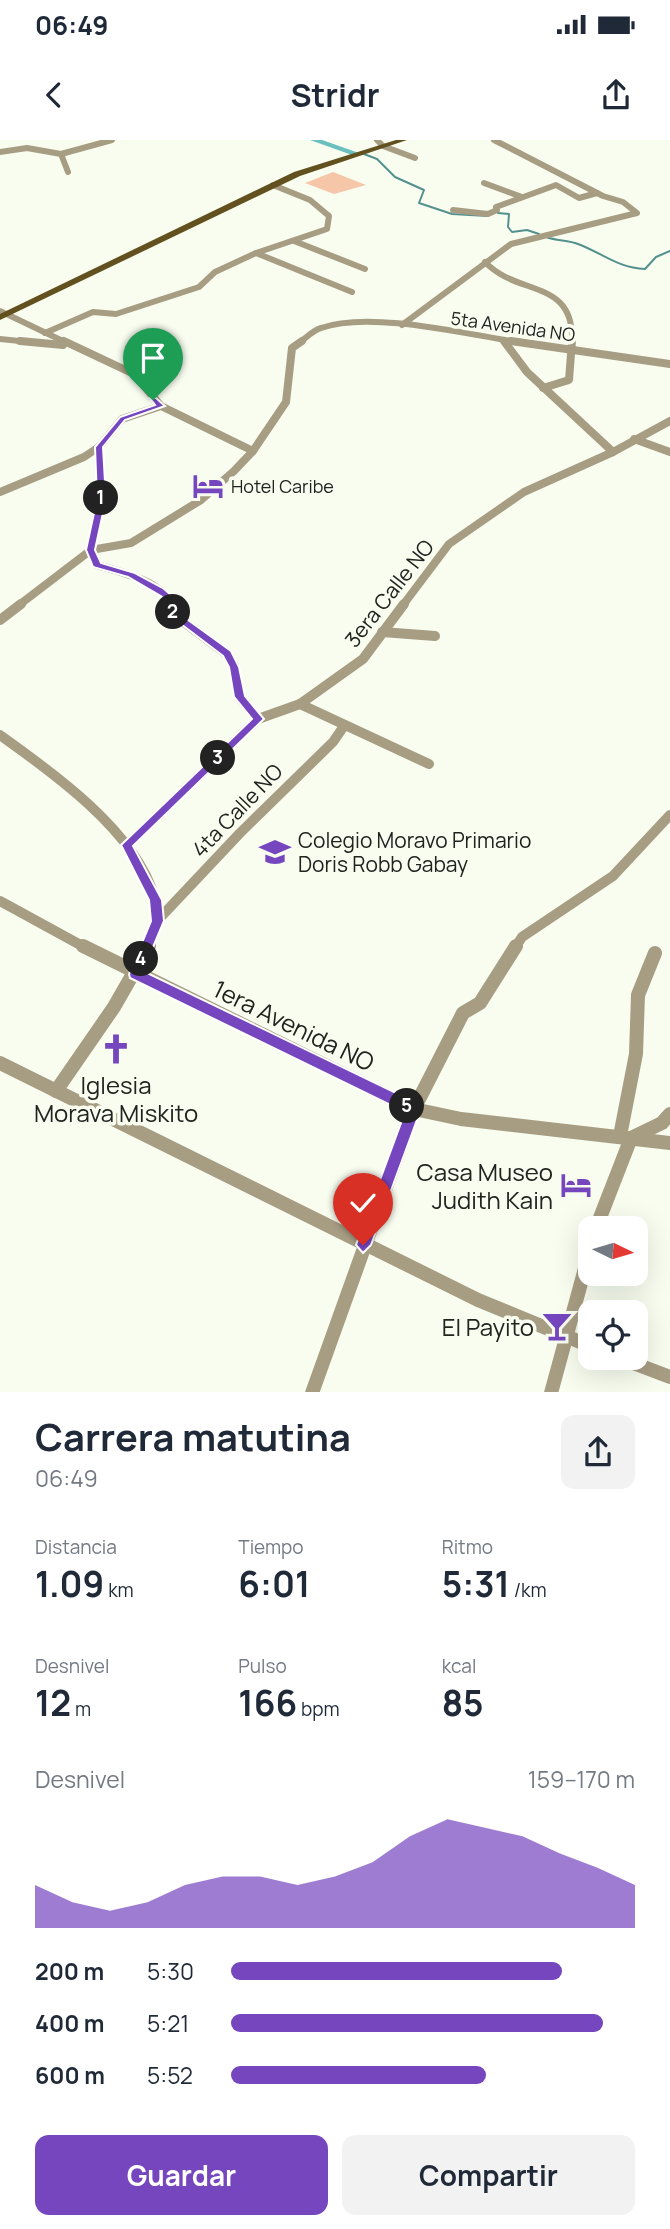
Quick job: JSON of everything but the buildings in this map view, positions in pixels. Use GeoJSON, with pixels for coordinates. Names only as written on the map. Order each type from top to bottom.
{"type":"FeatureCollection","features":[{"type":"Feature","properties":{"kind":"main road"},"geometry":{"type":"LineString","coordinates":[[2,315],[273,185],[383,143],[401,141]]}},
{"type":"Feature","properties":{"kind":"street"},"geometry":{"type":"LineString","coordinates":[[0,152],[27,148],[61,154],[112,140]]}},
{"type":"Feature","properties":{"kind":"street"},"geometry":{"type":"LineString","coordinates":[[402,325],[511,244],[548,237],[584,225],[626,218],[637,213],[623,202],[597,193],[494,140]]}},
{"type":"Feature","properties":{"kind":"street"},"geometry":{"type":"LineString","coordinates":[[383,143],[415,158]]}},
{"type":"Feature","properties":{"kind":"street"},"geometry":{"type":"LineString","coordinates":[[61,154],[68,172]]}},
{"type":"Feature","properties":{"kind":"street"},"geometry":{"type":"LineString","coordinates":[[531,159],[547,156]]}},
{"type":"Feature","properties":{"kind":"street"},"geometry":{"type":"LineString","coordinates":[[484,183],[522,197]]}},
{"type":"Feature","properties":{"kind":"street"},"geometry":{"type":"LineString","coordinates":[[45,333],[93,312],[116,314],[200,287],[215,272],[256,253],[327,229],[328,216],[319,204],[300,193],[273,185]]}},
{"type":"Feature","properties":{"kind":"street"},"geometry":{"type":"LineString","coordinates":[[453,210],[488,214],[497,210],[496,206],[556,185],[579,198],[597,193]]}},
{"type":"Feature","properties":{"kind":"street"},"geometry":{"type":"LineString","coordinates":[[294,241],[365,269]]}},
{"type":"Feature","properties":{"kind":"street"},"geometry":{"type":"LineString","coordinates":[[256,253],[352,292]]}},
{"type":"Feature","properties":{"kind":"street"},"geometry":{"type":"LineString","coordinates":[[485,262],[491,272],[543,291],[561,303],[570,316],[569,380],[543,388]]}},
{"type":"Feature","properties":{"kind":"street"},"geometry":{"type":"LineString","coordinates":[[2,315],[140,377],[153,400],[161,406],[253,451]]}},
{"type":"Feature","properties":{"kind":"street","name":"5ta Avenida NO"},"geometry":{"type":"LineString","coordinates":[[90,550],[131,543],[201,500],[253,451],[286,402],[292,348],[319,328],[351,321],[402,325],[670,363]]}},
{"type":"Feature","properties":{"kind":"street"},"geometry":{"type":"LineString","coordinates":[[0,339],[69,346]]}},
{"type":"Feature","properties":{"kind":"street"},"geometry":{"type":"LineString","coordinates":[[504,341],[514,359],[543,388],[590,426],[613,452]]}},
{"type":"Feature","properties":{"kind":"street"},"geometry":{"type":"LineString","coordinates":[[0,492],[84,457],[99,447],[122,419],[161,406]]}},
{"type":"Feature","properties":{"kind":"street","name":"3era Calle NO"},"geometry":{"type":"LineString","coordinates":[[127,845],[258,719],[300,704],[363,659],[449,544],[524,492],[613,452],[670,421]]}},
{"type":"Feature","properties":{"kind":"street"},"geometry":{"type":"LineString","coordinates":[[634,439],[670,452]]}},
{"type":"Feature","properties":{"kind":"street"},"geometry":{"type":"LineString","coordinates":[[99,447],[101,499],[90,550],[97,565],[132,575],[168,597],[176,616],[227,654],[234,667],[239,697],[258,719]]}},
{"type":"Feature","properties":{"kind":"street"},"geometry":{"type":"LineString","coordinates":[[0,620],[90,550]]}},
{"type":"Feature","properties":{"kind":"street"},"geometry":{"type":"LineString","coordinates":[[383,632],[435,636]]}},
{"type":"Feature","properties":{"kind":"street"},"geometry":{"type":"LineString","coordinates":[[300,704],[429,764]]}},
{"type":"Feature","properties":{"kind":"street","name":"4ta Calle NO"},"geometry":{"type":"LineString","coordinates":[[56,1091],[135,974],[158,921],[240,833],[332,742],[344,726]]}},
{"type":"Feature","properties":{"kind":"street"},"geometry":{"type":"LineString","coordinates":[[0,735],[55,778],[127,845],[155,900],[158,921]]}},
{"type":"Feature","properties":{"kind":"street"},"geometry":{"type":"LineString","coordinates":[[312,1392],[414,1109],[463,1013],[480,1003],[522,937],[612,876],[670,815]]}},
{"type":"Feature","properties":{"kind":"street","name":"1era Avenida NO"},"geometry":{"type":"LineString","coordinates":[[0,901],[135,974],[414,1109],[461,1119],[670,1143]]}},
{"type":"Feature","properties":{"kind":"street"},"geometry":{"type":"LineString","coordinates":[[600,1216],[626,1137],[636,1054],[638,995],[655,953]]}},
{"type":"Feature","properties":{"kind":"street"},"geometry":{"type":"LineString","coordinates":[[0,1063],[363,1245],[578,1342]]}},
{"type":"Feature","properties":{"kind":"street"},"geometry":{"type":"LineString","coordinates":[[626,1137],[662,1122],[670,1114]]}},
{"type":"Feature","properties":{"kind":"street"},"geometry":{"type":"LineString","coordinates":[[551,1392],[580,1286]]}},
{"type":"Feature","properties":{"kind":"street"},"geometry":{"type":"LineString","coordinates":[[648,1369],[670,1377]]}},
{"type":"Feature","properties":{"kind":"shaded area"},"geometry":{"type":"Polygon","coordinates":[[[333,172],[366,185],[334,194],[305,183],[333,172]]]}},
{"type":"Feature","properties":{"kind":"waterway"},"geometry":{"type":"LineString","coordinates":[[314,140],[355,153]]}},
{"type":"Feature","properties":{"kind":"waterway"},"geometry":{"type":"LineString","coordinates":[[364,154],[377,159],[395,177],[424,190],[419,203],[452,214],[488,216]]}},
{"type":"Feature","properties":{"kind":"waterway"},"geometry":{"type":"LineString","coordinates":[[498,213],[509,214],[508,227],[512,232],[527,230],[539,234]]}},
{"type":"Feature","properties":{"kind":"waterway"},"geometry":{"type":"LineString","coordinates":[[546,237],[578,244],[635,268],[645,269],[656,257],[670,251]]}},
{"type":"Feature","properties":{"kind":"place","name":"Hotel Caribe"},"geometry":{"type":"Point","coordinates":[208,486]}},
{"type":"Feature","properties":{"kind":"place","name":"Colegio Moravo Primario Doris Robb Gabay"},"geometry":{"type":"Point","coordinates":[275,852]}},
{"type":"Feature","properties":{"kind":"place","name":"Iglesia Morava Miskito"},"geometry":{"type":"Point","coordinates":[116,1049]}},
{"type":"Feature","properties":{"kind":"place","name":"Casa Museo Judith Kain"},"geometry":{"type":"Point","coordinates":[576,1185]}},
{"type":"Feature","properties":{"kind":"place","name":"El Payito"},"geometry":{"type":"Point","coordinates":[557,1326]}},
{"type":"Feature","properties":{"kind":"route"},"geometry":{"type":"LineString","coordinates":[[153,400],[161,406],[122,419],[99,447],[101,499],[94,543],[90,550],[97,565],[132,575],[159,590],[168,597],[176,616],[227,654],[234,667],[239,697],[258,719],[127,845],[155,900],[158,921],[135,974],[414,1109],[363,1245]]}}]}
